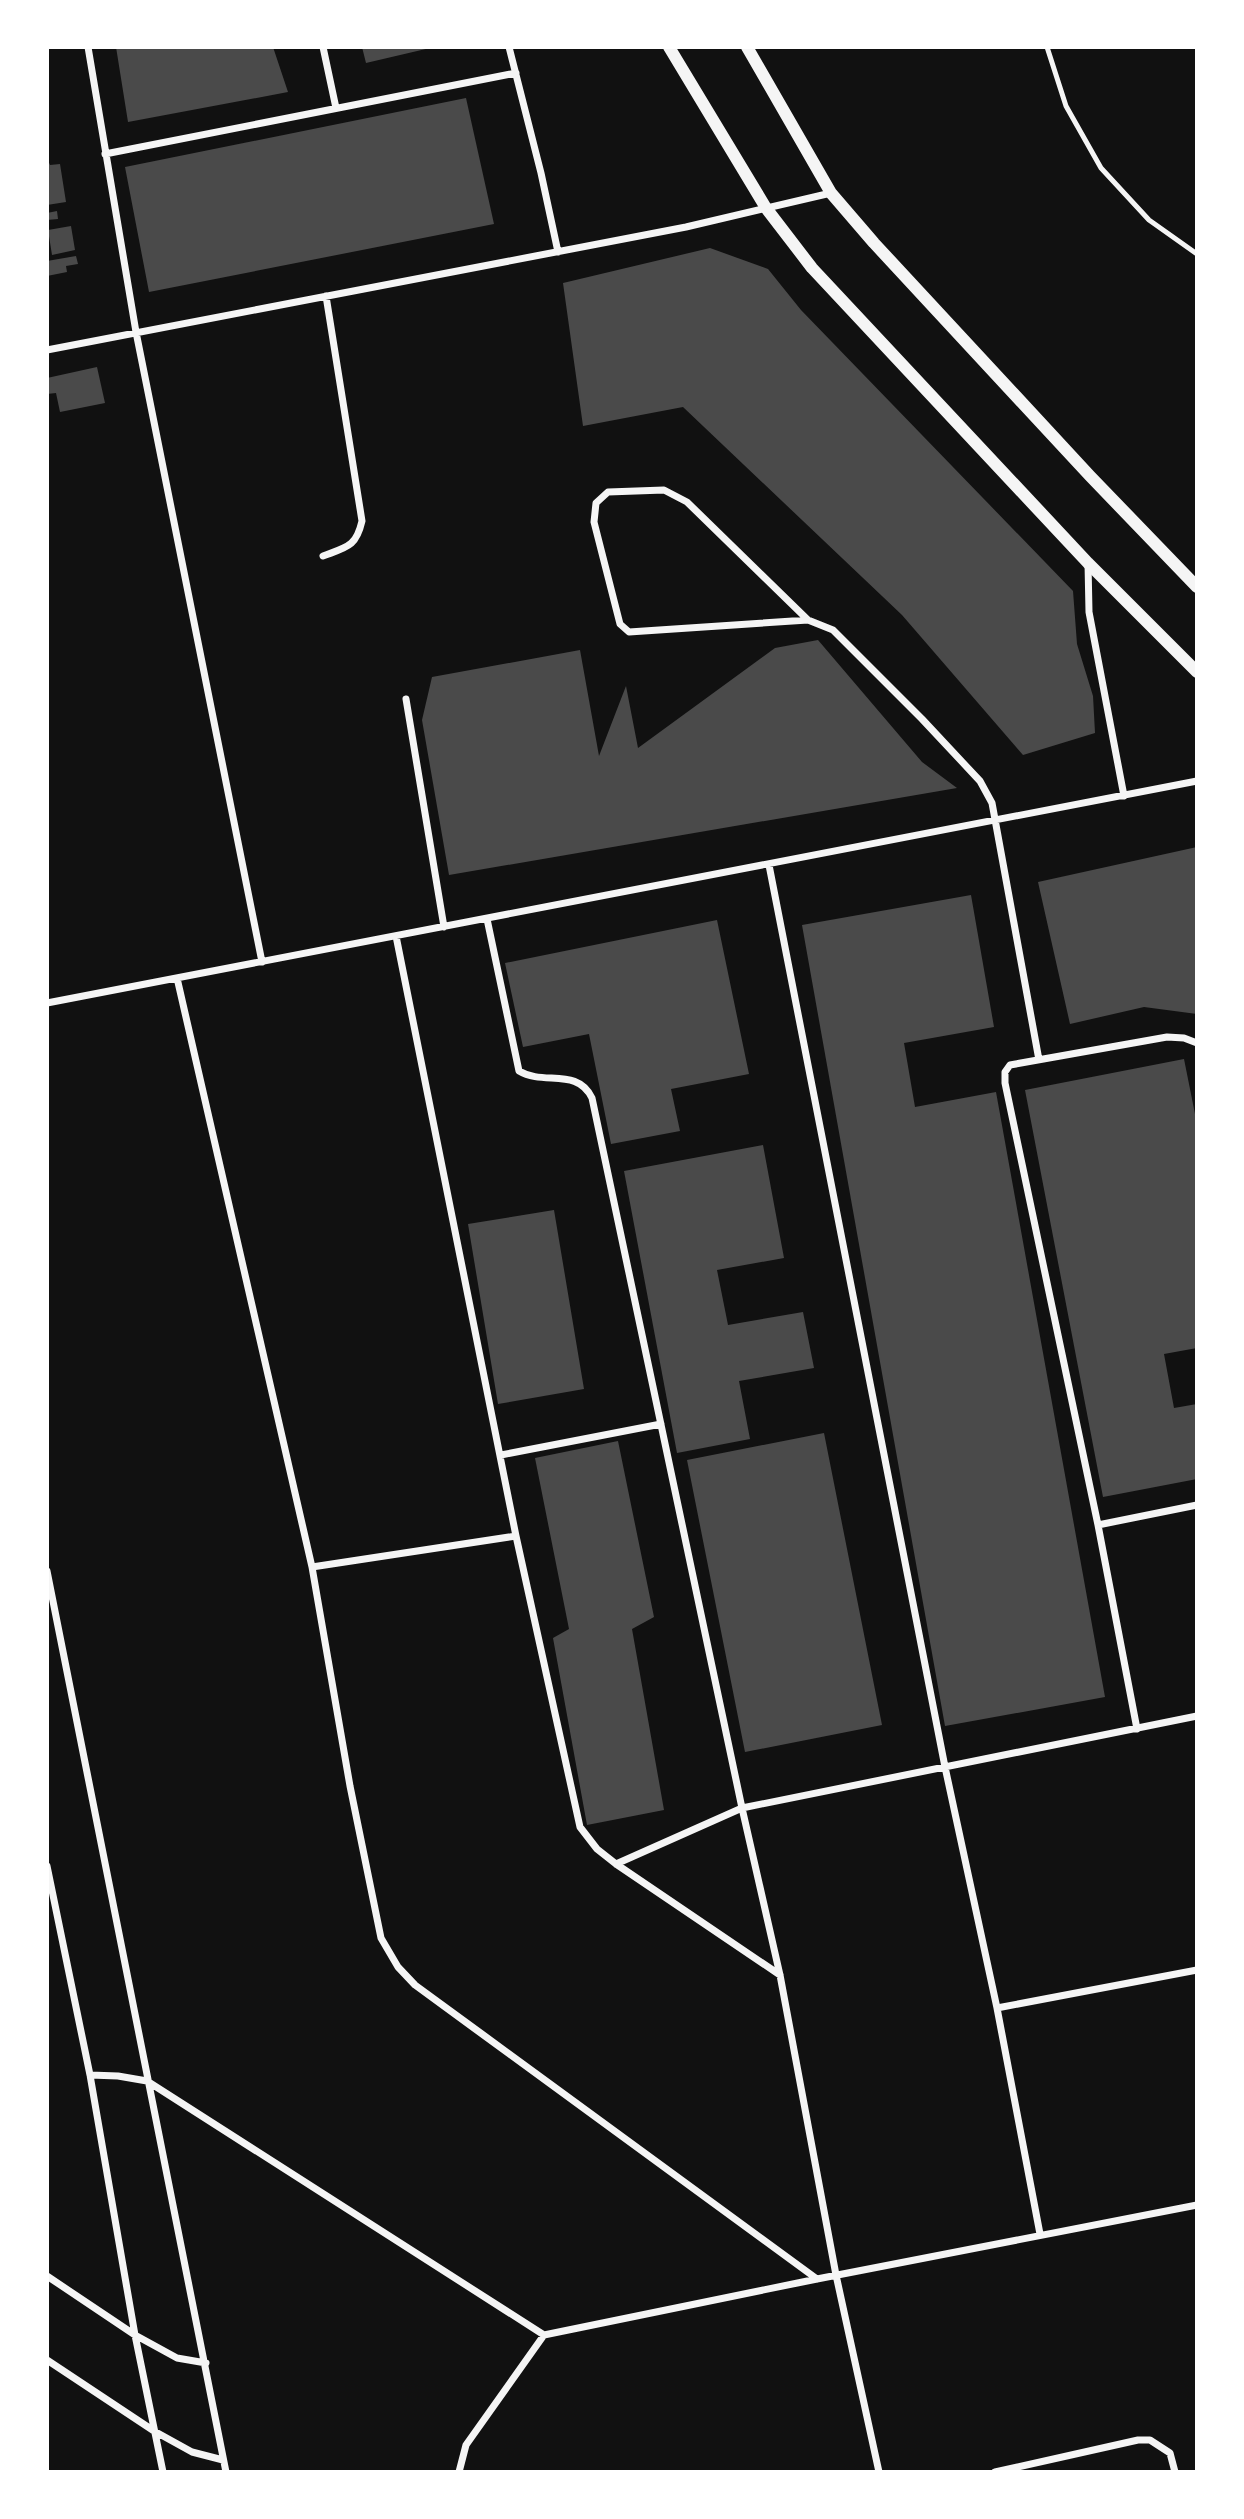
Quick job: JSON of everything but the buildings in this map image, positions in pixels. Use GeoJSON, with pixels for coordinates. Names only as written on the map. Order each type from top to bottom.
{"type":"FeatureCollection","features":[{"type":"Feature","properties":{"kind":"street"},"geometry":{"type":"LineString","coordinates":[[88,47],[136,332],[262,962]]}},
{"type":"Feature","properties":{"kind":"street"},"geometry":{"type":"LineString","coordinates":[[323,47],[336,108]]}},
{"type":"Feature","properties":{"kind":"street"},"geometry":{"type":"LineString","coordinates":[[509,47],[558,252]]}},
{"type":"Feature","properties":{"kind":"street"},"geometry":{"type":"LineString","coordinates":[[668,47],[766,208],[821,278],[1088,563],[1197,672]]}},
{"type":"Feature","properties":{"kind":"street"},"geometry":{"type":"LineString","coordinates":[[747,47],[831,192],[874,243],[1197,587]]}},
{"type":"Feature","properties":{"kind":"street"},"geometry":{"type":"LineString","coordinates":[[105,154],[516,73]]}},
{"type":"Feature","properties":{"kind":"street"},"geometry":{"type":"LineString","coordinates":[[47,350],[686,227],[831,192]]}},
{"type":"Feature","properties":{"kind":"street"},"geometry":{"type":"LineString","coordinates":[[323,556],[351,546],[359,535],[362,521],[326,296]]}},
{"type":"Feature","properties":{"kind":"street"},"geometry":{"type":"LineString","coordinates":[[808,620],[629,632],[620,624],[597,535],[594,522],[596,503],[608,492],[664,490],[687,502],[808,620],[833,630],[980,781],[992,803],[1039,1060]]}},
{"type":"Feature","properties":{"kind":"street"},"geometry":{"type":"LineString","coordinates":[[1088,563],[1089,612],[1124,796]]}},
{"type":"Feature","properties":{"kind":"street"},"geometry":{"type":"LineString","coordinates":[[406,699],[444,927]]}},
{"type":"Feature","properties":{"kind":"street"},"geometry":{"type":"LineString","coordinates":[[47,1003],[1197,781]]}},
{"type":"Feature","properties":{"kind":"street"},"geometry":{"type":"LineString","coordinates":[[769,865],[945,1767],[997,2008],[1040,2234]]}},
{"type":"Feature","properties":{"kind":"street"},"geometry":{"type":"LineString","coordinates":[[487,919],[519,1071],[528,1075],[579,1082],[587,1088],[592,1098],[742,1808],[780,1975],[836,2275],[879,2472]]}},
{"type":"Feature","properties":{"kind":"street"},"geometry":{"type":"LineString","coordinates":[[396,936],[516,1536],[580,1827],[597,1849],[616,1864],[780,1975]]}},
{"type":"Feature","properties":{"kind":"street"},"geometry":{"type":"LineString","coordinates":[[177,978],[312,1567],[350,1786],[381,1938],[398,1967],[415,1985],[817,2278]]}},
{"type":"Feature","properties":{"kind":"street"},"geometry":{"type":"LineString","coordinates":[[1137,1729],[1098,1525],[1004,1083],[1005,1072],[1010,1065],[1167,1037],[1184,1038],[1197,1043]]}},
{"type":"Feature","properties":{"kind":"street"},"geometry":{"type":"LineString","coordinates":[[501,1455],[661,1424]]}},
{"type":"Feature","properties":{"kind":"street"},"geometry":{"type":"LineString","coordinates":[[1098,1525],[1197,1504]]}},
{"type":"Feature","properties":{"kind":"street"},"geometry":{"type":"LineString","coordinates":[[312,1567],[516,1536]]}},
{"type":"Feature","properties":{"kind":"street"},"geometry":{"type":"LineString","coordinates":[[47,1571],[226,2472]]}},
{"type":"Feature","properties":{"kind":"street"},"geometry":{"type":"LineString","coordinates":[[616,1864],[742,1808],[1197,1716]]}},
{"type":"Feature","properties":{"kind":"street"},"geometry":{"type":"LineString","coordinates":[[47,1866],[90,2075],[135,2335],[163,2472]]}},
{"type":"Feature","properties":{"kind":"street"},"geometry":{"type":"LineString","coordinates":[[997,2008],[1197,1970]]}},
{"type":"Feature","properties":{"kind":"street"},"geometry":{"type":"LineString","coordinates":[[90,2075],[147,2081],[544,2335]]}},
{"type":"Feature","properties":{"kind":"street"},"geometry":{"type":"LineString","coordinates":[[459,2472],[466,2445],[544,2335],[817,2278],[1197,2204]]}},
{"type":"Feature","properties":{"kind":"street"},"geometry":{"type":"LineString","coordinates":[[47,2276],[135,2335],[177,2358],[206,2363]]}},
{"type":"Feature","properties":{"kind":"street"},"geometry":{"type":"LineString","coordinates":[[47,2360],[154,2431],[192,2452],[223,2460]]}},
{"type":"Feature","properties":{"kind":"street"},"geometry":{"type":"LineString","coordinates":[[995,2472],[1138,2440],[1150,2440],[1170,2453],[1175,2472]]}},
{"type":"Feature","properties":{"kind":"lane"},"geometry":{"type":"LineString","coordinates":[[1047,47],[1066,106],[1101,168],[1149,220],[1197,254]]}}]}
